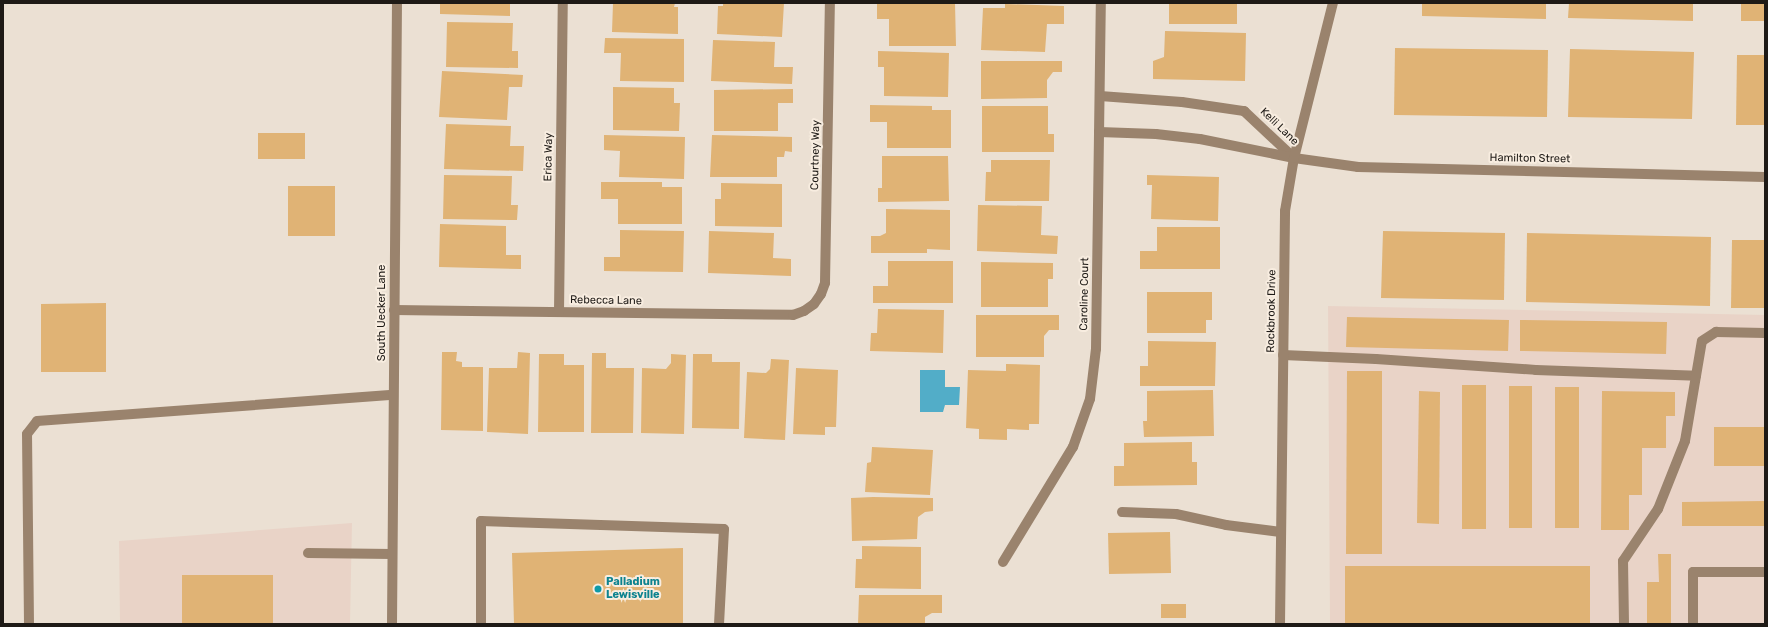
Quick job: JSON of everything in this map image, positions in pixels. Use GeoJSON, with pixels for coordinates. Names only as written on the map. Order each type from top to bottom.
{"type":"FeatureCollection","features":[{"type":"Feature","properties":{"kind":"street","name":"South Uecker Lane"},"geometry":{"type":"LineString","coordinates":[[392,624],[397,3]]}},
{"type":"Feature","properties":{"kind":"street","name":"Erica Way"},"geometry":{"type":"LineString","coordinates":[[559,312],[563,3]]}},
{"type":"Feature","properties":{"kind":"street","name":"Courtney Way"},"geometry":{"type":"LineString","coordinates":[[814,304],[822,294],[826,276],[830,3]]}},
{"type":"Feature","properties":{"kind":"street","name":"Caroline Court"},"geometry":{"type":"LineString","coordinates":[[1003,562],[1073,446],[1090,399],[1096,349],[1101,3]]}},
{"type":"Feature","properties":{"kind":"street","name":"Rockbrook Drive"},"geometry":{"type":"LineString","coordinates":[[1280,624],[1286,211],[1294,158],[1333,3]]}},
{"type":"Feature","properties":{"kind":"street","name":"Kelli Lane"},"geometry":{"type":"LineString","coordinates":[[1100,96],[1182,102],[1244,111],[1294,158]]}},
{"type":"Feature","properties":{"kind":"street","name":"Kelli Lane"},"geometry":{"type":"LineString","coordinates":[[1100,132],[1156,134],[1200,139],[1294,158]]}},
{"type":"Feature","properties":{"kind":"street","name":"Hamilton Street"},"geometry":{"type":"LineString","coordinates":[[1294,158],[1358,167],[1765,176]]}},
{"type":"Feature","properties":{"kind":"street","name":"Rebecca Lane"},"geometry":{"type":"LineString","coordinates":[[394,310],[793,315],[804,311],[814,304]]}},
{"type":"Feature","properties":{"kind":"street"},"geometry":{"type":"LineString","coordinates":[[1624,624],[1623,561],[1658,509],[1685,441],[1702,341],[1716,332],[1765,333]]}},
{"type":"Feature","properties":{"kind":"street"},"geometry":{"type":"LineString","coordinates":[[1283,355],[1376,359],[1536,370],[1696,376]]}},
{"type":"Feature","properties":{"kind":"street"},"geometry":{"type":"LineString","coordinates":[[28,624],[27,434],[37,422],[393,395]]}},
{"type":"Feature","properties":{"kind":"street"},"geometry":{"type":"LineString","coordinates":[[1122,512],[1176,514],[1226,525],[1281,532]]}},
{"type":"Feature","properties":{"kind":"street"},"geometry":{"type":"LineString","coordinates":[[481,624],[481,521],[724,529],[719,624]]}},
{"type":"Feature","properties":{"kind":"street"},"geometry":{"type":"LineString","coordinates":[[308,553],[392,554]]}},
{"type":"Feature","properties":{"kind":"street"},"geometry":{"type":"LineString","coordinates":[[1693,624],[1693,572],[1765,572]]}},
{"type":"Feature","properties":{"kind":"shaded area"},"geometry":{"type":"Polygon","coordinates":[[[1328,306],[1765,315],[1765,624],[1330,624],[1328,306]]]}},
{"type":"Feature","properties":{"kind":"shaded area"},"geometry":{"type":"Polygon","coordinates":[[[352,523],[350,624],[120,624],[119,541],[352,523]]]}},
{"type":"Feature","properties":{"kind":"water"},"geometry":{"type":"Polygon","coordinates":[[[920,370],[945,370],[945,387],[960,387],[959,405],[945,405],[943,412],[920,412],[920,370]]]}},
{"type":"Feature","properties":{"kind":"building"},"geometry":{"type":"Polygon","coordinates":[[[440,3],[510,3],[510,16],[440,14],[440,3]]]}},
{"type":"Feature","properties":{"kind":"building"},"geometry":{"type":"Polygon","coordinates":[[[613,3],[675,3],[674,7],[678,7],[678,34],[612,32],[613,3]]]}},
{"type":"Feature","properties":{"kind":"building"},"geometry":{"type":"Polygon","coordinates":[[[723,3],[784,3],[782,37],[717,34],[718,6],[723,6],[723,3]]]}},
{"type":"Feature","properties":{"kind":"building"},"geometry":{"type":"Polygon","coordinates":[[[877,3],[955,3],[956,46],[889,46],[889,19],[877,19],[877,3]]]}},
{"type":"Feature","properties":{"kind":"building"},"geometry":{"type":"Polygon","coordinates":[[[1169,3],[1237,3],[1237,24],[1169,24],[1169,3]]]}},
{"type":"Feature","properties":{"kind":"building"},"geometry":{"type":"Polygon","coordinates":[[[1422,3],[1546,3],[1546,19],[1422,16],[1422,3]]]}},
{"type":"Feature","properties":{"kind":"building"},"geometry":{"type":"Polygon","coordinates":[[[1569,3],[1693,3],[1693,21],[1568,18],[1569,3]]]}},
{"type":"Feature","properties":{"kind":"building"},"geometry":{"type":"Polygon","coordinates":[[[1741,3],[1765,3],[1765,21],[1741,21],[1741,3]]]}},
{"type":"Feature","properties":{"kind":"building"},"geometry":{"type":"Polygon","coordinates":[[[1005,4],[1064,6],[1064,24],[1047,24],[1045,52],[981,50],[983,8],[1005,8],[1005,4]]]}},
{"type":"Feature","properties":{"kind":"building"},"geometry":{"type":"Polygon","coordinates":[[[447,22],[513,23],[512,51],[518,51],[518,68],[446,67],[447,22]]]}},
{"type":"Feature","properties":{"kind":"building"},"geometry":{"type":"Polygon","coordinates":[[[1165,31],[1246,33],[1245,81],[1153,79],[1153,61],[1164,57],[1165,31]]]}},
{"type":"Feature","properties":{"kind":"building"},"geometry":{"type":"Polygon","coordinates":[[[605,38],[684,39],[684,82],[620,81],[621,53],[604,53],[605,38]]]}},
{"type":"Feature","properties":{"kind":"building"},"geometry":{"type":"Polygon","coordinates":[[[713,40],[775,42],[774,67],[793,67],[792,84],[711,81],[713,40]]]}},
{"type":"Feature","properties":{"kind":"building"},"geometry":{"type":"Polygon","coordinates":[[[1395,48],[1548,50],[1547,117],[1394,115],[1395,48]]]}},
{"type":"Feature","properties":{"kind":"building"},"geometry":{"type":"Polygon","coordinates":[[[1570,49],[1694,52],[1692,119],[1568,117],[1570,49]]]}},
{"type":"Feature","properties":{"kind":"building"},"geometry":{"type":"Polygon","coordinates":[[[878,51],[949,53],[948,97],[884,96],[884,67],[878,67],[878,51]]]}},
{"type":"Feature","properties":{"kind":"building"},"geometry":{"type":"Polygon","coordinates":[[[1737,55],[1765,55],[1765,125],[1736,125],[1737,55]]]}},
{"type":"Feature","properties":{"kind":"building"},"geometry":{"type":"Polygon","coordinates":[[[981,61],[1062,61],[1062,72],[1053,72],[1047,80],[1047,98],[981,99],[981,61]]]}},
{"type":"Feature","properties":{"kind":"building"},"geometry":{"type":"Polygon","coordinates":[[[442,71],[523,75],[522,87],[509,87],[507,120],[439,117],[442,71]]]}},
{"type":"Feature","properties":{"kind":"building"},"geometry":{"type":"Polygon","coordinates":[[[613,87],[674,88],[674,103],[680,103],[679,131],[613,130],[613,87]]]}},
{"type":"Feature","properties":{"kind":"building"},"geometry":{"type":"Polygon","coordinates":[[[793,89],[793,103],[778,103],[778,131],[714,131],[714,90],[793,89]]]}},
{"type":"Feature","properties":{"kind":"building"},"geometry":{"type":"Polygon","coordinates":[[[870,105],[932,106],[932,110],[951,110],[951,148],[887,148],[887,122],[870,122],[870,105]]]}},
{"type":"Feature","properties":{"kind":"building"},"geometry":{"type":"Polygon","coordinates":[[[982,106],[1048,106],[1048,134],[1054,134],[1054,152],[982,152],[982,106]]]}},
{"type":"Feature","properties":{"kind":"building"},"geometry":{"type":"Polygon","coordinates":[[[446,124],[511,126],[510,146],[524,146],[523,171],[444,169],[446,124]]]}},
{"type":"Feature","properties":{"kind":"building"},"geometry":{"type":"Polygon","coordinates":[[[258,133],[305,133],[305,159],[258,159],[258,133]]]}},
{"type":"Feature","properties":{"kind":"building"},"geometry":{"type":"Polygon","coordinates":[[[604,135],[685,137],[684,179],[619,177],[620,151],[604,150],[604,135]]]}},
{"type":"Feature","properties":{"kind":"building"},"geometry":{"type":"Polygon","coordinates":[[[712,135],[792,137],[792,152],[785,151],[784,157],[777,157],[777,177],[710,177],[712,135]]]}},
{"type":"Feature","properties":{"kind":"building"},"geometry":{"type":"Polygon","coordinates":[[[882,156],[948,156],[949,201],[878,202],[878,188],[882,188],[882,156]]]}},
{"type":"Feature","properties":{"kind":"building"},"geometry":{"type":"Polygon","coordinates":[[[991,160],[1050,160],[1049,201],[985,201],[986,172],[991,172],[991,160]]]}},
{"type":"Feature","properties":{"kind":"building"},"geometry":{"type":"Polygon","coordinates":[[[444,175],[512,176],[511,205],[518,205],[517,220],[443,219],[444,175]]]}},
{"type":"Feature","properties":{"kind":"building"},"geometry":{"type":"Polygon","coordinates":[[[1147,175],[1219,177],[1218,221],[1151,219],[1152,185],[1147,185],[1147,175]]]}},
{"type":"Feature","properties":{"kind":"building"},"geometry":{"type":"Polygon","coordinates":[[[601,182],[662,182],[662,187],[682,187],[682,224],[618,224],[618,199],[601,199],[601,182]]]}},
{"type":"Feature","properties":{"kind":"building"},"geometry":{"type":"Polygon","coordinates":[[[721,183],[782,184],[782,227],[715,226],[715,199],[721,199],[721,183]]]}},
{"type":"Feature","properties":{"kind":"building"},"geometry":{"type":"Polygon","coordinates":[[[288,186],[335,186],[335,236],[288,236],[288,186]]]}},
{"type":"Feature","properties":{"kind":"building"},"geometry":{"type":"Polygon","coordinates":[[[978,205],[1042,206],[1041,235],[1058,236],[1057,254],[977,251],[978,205]]]}},
{"type":"Feature","properties":{"kind":"building"},"geometry":{"type":"Polygon","coordinates":[[[886,209],[950,210],[950,250],[927,249],[927,253],[871,253],[871,236],[880,236],[886,233],[886,209]]]}},
{"type":"Feature","properties":{"kind":"building"},"geometry":{"type":"Polygon","coordinates":[[[440,224],[506,226],[506,255],[521,255],[521,269],[439,267],[440,224]]]}},
{"type":"Feature","properties":{"kind":"building"},"geometry":{"type":"Polygon","coordinates":[[[1157,227],[1220,227],[1220,269],[1140,269],[1140,251],[1157,251],[1157,227]]]}},
{"type":"Feature","properties":{"kind":"building"},"geometry":{"type":"Polygon","coordinates":[[[620,230],[684,231],[683,272],[604,271],[604,257],[620,257],[620,230]]]}},
{"type":"Feature","properties":{"kind":"building"},"geometry":{"type":"Polygon","coordinates":[[[709,231],[774,233],[773,258],[791,259],[791,276],[708,273],[709,231]]]}},
{"type":"Feature","properties":{"kind":"building"},"geometry":{"type":"Polygon","coordinates":[[[1383,231],[1505,233],[1504,300],[1381,298],[1383,231]]]}},
{"type":"Feature","properties":{"kind":"building"},"geometry":{"type":"Polygon","coordinates":[[[1527,233],[1711,237],[1710,306],[1526,302],[1527,233]]]}},
{"type":"Feature","properties":{"kind":"building"},"geometry":{"type":"Polygon","coordinates":[[[1732,240],[1765,240],[1765,308],[1731,308],[1732,240]]]}},
{"type":"Feature","properties":{"kind":"building"},"geometry":{"type":"Polygon","coordinates":[[[888,261],[953,261],[953,303],[873,303],[873,286],[888,286],[888,261]]]}},
{"type":"Feature","properties":{"kind":"building"},"geometry":{"type":"Polygon","coordinates":[[[981,262],[1053,263],[1053,279],[1048,279],[1048,307],[981,307],[981,262]]]}},
{"type":"Feature","properties":{"kind":"building"},"geometry":{"type":"Polygon","coordinates":[[[1147,292],[1212,292],[1212,320],[1206,320],[1206,333],[1147,333],[1147,292]]]}},
{"type":"Feature","properties":{"kind":"building"},"geometry":{"type":"Polygon","coordinates":[[[106,303],[106,372],[41,372],[41,304],[106,303]]]}},
{"type":"Feature","properties":{"kind":"building"},"geometry":{"type":"Polygon","coordinates":[[[878,309],[944,310],[943,353],[870,351],[871,333],[877,333],[878,309]]]}},
{"type":"Feature","properties":{"kind":"building"},"geometry":{"type":"Polygon","coordinates":[[[976,315],[1059,315],[1059,330],[1049,330],[1044,336],[1044,357],[976,357],[976,315]]]}},
{"type":"Feature","properties":{"kind":"building"},"geometry":{"type":"Polygon","coordinates":[[[1347,317],[1509,320],[1508,351],[1346,347],[1347,317]]]}},
{"type":"Feature","properties":{"kind":"building"},"geometry":{"type":"Polygon","coordinates":[[[1520,320],[1667,322],[1666,354],[1520,351],[1520,320]]]}},
{"type":"Feature","properties":{"kind":"building"},"geometry":{"type":"Polygon","coordinates":[[[1148,341],[1216,342],[1215,386],[1140,386],[1140,366],[1148,366],[1148,341]]]}},
{"type":"Feature","properties":{"kind":"building"},"geometry":{"type":"Polygon","coordinates":[[[442,352],[457,352],[456,361],[462,362],[462,367],[483,367],[483,431],[441,430],[442,352]]]}},
{"type":"Feature","properties":{"kind":"building"},"geometry":{"type":"Polygon","coordinates":[[[518,352],[530,353],[528,434],[487,432],[489,368],[517,368],[518,352]]]}},
{"type":"Feature","properties":{"kind":"building"},"geometry":{"type":"Polygon","coordinates":[[[592,353],[606,353],[606,368],[634,368],[633,433],[591,433],[592,353]]]}},
{"type":"Feature","properties":{"kind":"building"},"geometry":{"type":"Polygon","coordinates":[[[539,354],[564,354],[564,365],[584,365],[584,432],[538,432],[539,354]]]}},
{"type":"Feature","properties":{"kind":"building"},"geometry":{"type":"Polygon","coordinates":[[[671,354],[686,355],[684,434],[641,433],[642,368],[666,369],[671,363],[671,354]]]}},
{"type":"Feature","properties":{"kind":"building"},"geometry":{"type":"Polygon","coordinates":[[[693,354],[712,354],[712,362],[740,362],[739,429],[692,428],[693,354]]]}},
{"type":"Feature","properties":{"kind":"building"},"geometry":{"type":"Polygon","coordinates":[[[771,359],[789,360],[785,440],[744,438],[747,372],[766,373],[770,369],[771,359]]]}},
{"type":"Feature","properties":{"kind":"building"},"geometry":{"type":"Polygon","coordinates":[[[1006,364],[1040,365],[1039,424],[1029,424],[1029,430],[1007,429],[1007,440],[979,439],[979,429],[966,428],[968,370],[1006,371],[1006,364]]]}},
{"type":"Feature","properties":{"kind":"building"},"geometry":{"type":"Polygon","coordinates":[[[796,368],[838,370],[836,427],[825,427],[825,435],[793,434],[796,368]]]}},
{"type":"Feature","properties":{"kind":"building"},"geometry":{"type":"Polygon","coordinates":[[[1347,371],[1382,371],[1382,554],[1346,554],[1347,371]]]}},
{"type":"Feature","properties":{"kind":"building"},"geometry":{"type":"Polygon","coordinates":[[[1462,385],[1486,385],[1486,529],[1462,529],[1462,385]]]}},
{"type":"Feature","properties":{"kind":"building"},"geometry":{"type":"Polygon","coordinates":[[[1509,386],[1532,386],[1532,528],[1509,528],[1509,386]]]}},
{"type":"Feature","properties":{"kind":"building"},"geometry":{"type":"Polygon","coordinates":[[[1555,387],[1579,387],[1579,528],[1555,528],[1555,387]]]}},
{"type":"Feature","properties":{"kind":"building"},"geometry":{"type":"Polygon","coordinates":[[[1213,390],[1214,436],[1144,437],[1143,421],[1147,421],[1147,391],[1213,390]]]}},
{"type":"Feature","properties":{"kind":"building"},"geometry":{"type":"Polygon","coordinates":[[[1419,391],[1440,392],[1439,524],[1417,523],[1419,391]]]}},
{"type":"Feature","properties":{"kind":"building"},"geometry":{"type":"Polygon","coordinates":[[[1602,391],[1675,392],[1675,416],[1666,416],[1666,448],[1642,448],[1642,495],[1629,495],[1629,530],[1601,530],[1602,391]]]}},
{"type":"Feature","properties":{"kind":"building"},"geometry":{"type":"Polygon","coordinates":[[[1714,427],[1765,427],[1765,466],[1714,466],[1714,427]]]}},
{"type":"Feature","properties":{"kind":"building"},"geometry":{"type":"Polygon","coordinates":[[[1192,442],[1192,462],[1197,462],[1197,485],[1114,486],[1114,466],[1124,466],[1124,443],[1192,442]]]}},
{"type":"Feature","properties":{"kind":"building"},"geometry":{"type":"Polygon","coordinates":[[[872,447],[933,450],[930,495],[865,492],[867,463],[871,462],[872,447]]]}},
{"type":"Feature","properties":{"kind":"building"},"geometry":{"type":"Polygon","coordinates":[[[851,498],[933,498],[933,511],[925,512],[918,517],[917,539],[852,541],[851,498]]]}},
{"type":"Feature","properties":{"kind":"building"},"geometry":{"type":"Polygon","coordinates":[[[1765,501],[1765,526],[1682,526],[1682,502],[1765,501]]]}},
{"type":"Feature","properties":{"kind":"building"},"geometry":{"type":"Polygon","coordinates":[[[1170,532],[1171,573],[1109,574],[1108,533],[1170,532]]]}},
{"type":"Feature","properties":{"kind":"building"},"geometry":{"type":"Polygon","coordinates":[[[862,546],[921,547],[921,589],[855,588],[856,559],[862,559],[862,546]]]}},
{"type":"Feature","properties":{"kind":"building","name":"Palladium Lewisville"},"geometry":{"type":"Polygon","coordinates":[[[683,548],[683,624],[514,624],[512,553],[683,548]]]}},
{"type":"Feature","properties":{"kind":"building"},"geometry":{"type":"Polygon","coordinates":[[[1658,554],[1671,554],[1671,624],[1647,624],[1647,582],[1659,582],[1658,554]]]}},
{"type":"Feature","properties":{"kind":"building"},"geometry":{"type":"Polygon","coordinates":[[[1345,566],[1590,566],[1590,624],[1345,624],[1345,566]]]}},
{"type":"Feature","properties":{"kind":"building"},"geometry":{"type":"Polygon","coordinates":[[[182,575],[273,575],[273,624],[182,624],[182,575]]]}},
{"type":"Feature","properties":{"kind":"building"},"geometry":{"type":"Polygon","coordinates":[[[859,595],[942,595],[942,613],[932,613],[925,617],[925,624],[858,624],[859,595]]]}},
{"type":"Feature","properties":{"kind":"building"},"geometry":{"type":"Polygon","coordinates":[[[1161,604],[1186,604],[1186,618],[1161,618],[1161,604]]]}},
{"type":"Feature","properties":{"kind":"place","name":"Palladium Lewisville"},"geometry":{"type":"Point","coordinates":[598,589]}}]}
